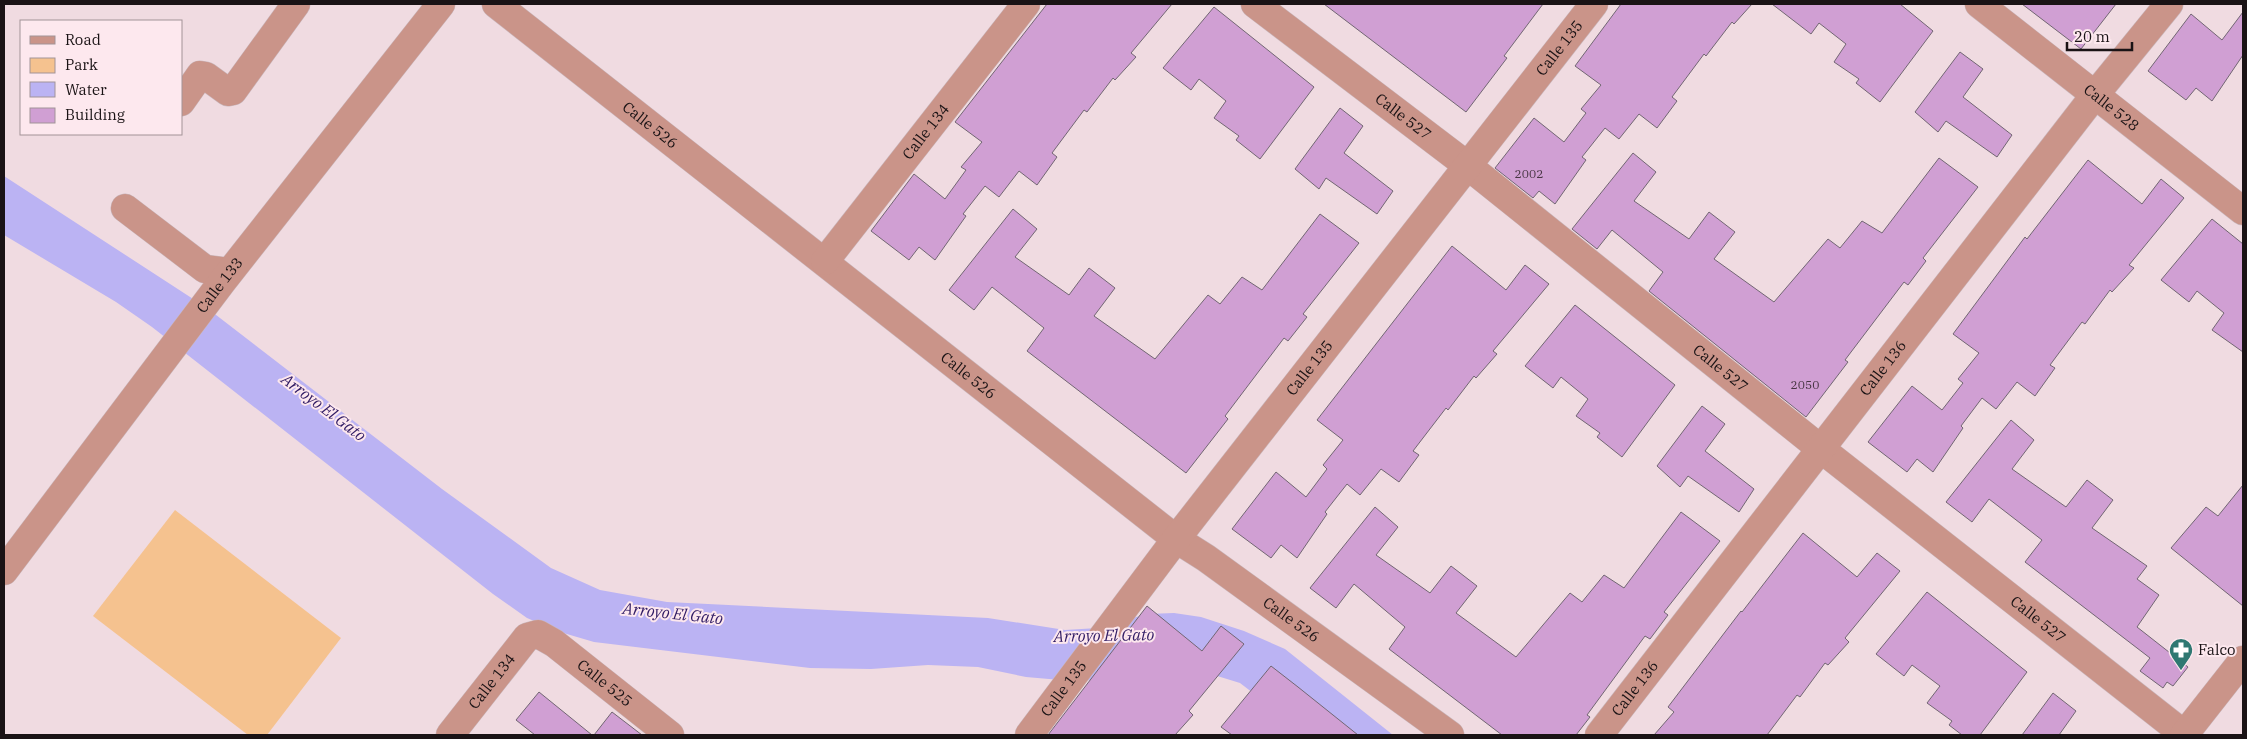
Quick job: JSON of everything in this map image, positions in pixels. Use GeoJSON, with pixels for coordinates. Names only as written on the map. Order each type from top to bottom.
{"type":"FeatureCollection","features":[{"type":"Feature","properties":{"kind":"street"},"geometry":{"type":"LineString","coordinates":[[182,101],[200,75],[206,76],[228,92],[233,91],[296,4]]}},
{"type":"Feature","properties":{"kind":"street","name":"Calle 133"},"geometry":{"type":"LineString","coordinates":[[4,571],[226,277],[441,4]]}},
{"type":"Feature","properties":{"kind":"street","name":"Calle 526"},"geometry":{"type":"LineString","coordinates":[[496,4],[1176,538],[1450,735]]}},
{"type":"Feature","properties":{"kind":"street","name":"Calle 134"},"geometry":{"type":"LineString","coordinates":[[825,261],[1026,4]]}},
{"type":"Feature","properties":{"kind":"street","name":"Calle 527"},"geometry":{"type":"LineString","coordinates":[[1255,4],[1468,166],[1821,449],[2184,735]]}},
{"type":"Feature","properties":{"kind":"street","name":"Calle 135"},"geometry":{"type":"LineString","coordinates":[[1029,735],[1057,700],[1176,538],[1594,4]]}},
{"type":"Feature","properties":{"kind":"street","name":"Calle 528"},"geometry":{"type":"LineString","coordinates":[[1978,4],[2243,211]]}},
{"type":"Feature","properties":{"kind":"street","name":"Calle 136"},"geometry":{"type":"LineString","coordinates":[[1599,735],[2094,96],[2169,4]]}},
{"type":"Feature","properties":{"kind":"street"},"geometry":{"type":"LineString","coordinates":[[125,208],[205,269],[226,277]]}},
{"type":"Feature","properties":{"kind":"street","name":"Calle 134"},"geometry":{"type":"LineString","coordinates":[[450,735],[526,637],[538,634]]}},
{"type":"Feature","properties":{"kind":"street","name":"Calle 525"},"geometry":{"type":"LineString","coordinates":[[538,634],[554,643],[670,735]]}},
{"type":"Feature","properties":{"kind":"street"},"geometry":{"type":"LineString","coordinates":[[2184,735],[2243,660]]}},
{"type":"Feature","properties":{"kind":"green space"},"geometry":{"type":"Polygon","coordinates":[[[175,510],[341,638],[267,735],[248,735],[93,616],[175,510]]]}},
{"type":"Feature","properties":{"kind":"water","name":"Arroyo El Gato"},"geometry":{"type":"Polygon","coordinates":[[[4,176],[207,308],[442,489],[551,568],[600,590],[667,602],[988,618],[1065,630],[1098,628],[1147,614],[1174,613],[1201,617],[1244,631],[1285,649],[1393,735],[1308,735],[1240,683],[1214,675],[1072,681],[1026,677],[978,667],[928,665],[871,669],[810,668],[594,642],[560,632],[527,618],[493,594],[152,327],[116,302],[4,235],[4,176]]]}},
{"type":"Feature","properties":{"kind":"building"},"geometry":{"type":"Polygon","coordinates":[[[1047,4],[1172,4],[1131,53],[1136,57],[1115,80],[1113,78],[1087,112],[1084,110],[1052,153],[1057,157],[1037,185],[1019,171],[999,197],[985,186],[963,214],[966,216],[935,260],[919,247],[909,260],[871,231],[914,174],[945,199],[966,170],[961,167],[982,142],[955,122],[1047,4]]]}},
{"type":"Feature","properties":{"kind":"building"},"geometry":{"type":"Polygon","coordinates":[[[1324,4],[1543,4],[1504,56],[1507,58],[1466,112],[1324,4]]]}},
{"type":"Feature","properties":{"kind":"building"},"geometry":{"type":"Polygon","coordinates":[[[1621,4],[1752,4],[1734,24],[1732,22],[1706,56],[1704,54],[1672,97],[1677,101],[1657,128],[1639,114],[1619,139],[1605,128],[1582,157],[1586,160],[1555,204],[1539,191],[1533,198],[1495,168],[1534,118],[1564,142],[1586,113],[1581,109],[1601,85],[1575,66],[1621,4]]]}},
{"type":"Feature","properties":{"kind":"building"},"geometry":{"type":"Polygon","coordinates":[[[1772,4],[1900,4],[1933,31],[1880,102],[1856,83],[1859,79],[1834,62],[1846,44],[1819,23],[1811,34],[1772,4]]]}},
{"type":"Feature","properties":{"kind":"building"},"geometry":{"type":"Polygon","coordinates":[[[2022,4],[2116,4],[2081,49],[2022,4]]]}},
{"type":"Feature","properties":{"kind":"building"},"geometry":{"type":"Polygon","coordinates":[[[1214,7],[1314,87],[1260,159],[1236,140],[1239,136],[1214,118],[1226,101],[1199,79],[1191,90],[1163,68],[1214,7]]]}},
{"type":"Feature","properties":{"kind":"building"},"geometry":{"type":"Polygon","coordinates":[[[2243,12],[2243,55],[2212,101],[2196,88],[2186,100],[2148,71],[2191,14],[2222,40],[2243,12]]]}},
{"type":"Feature","properties":{"kind":"building"},"geometry":{"type":"Polygon","coordinates":[[[1960,52],[1983,69],[1963,97],[2012,135],[1997,157],[1946,121],[1938,132],[1915,112],[1960,52]]]}},
{"type":"Feature","properties":{"kind":"building"},"geometry":{"type":"Polygon","coordinates":[[[1340,108],[1363,126],[1344,153],[1393,191],[1377,214],[1326,178],[1319,189],[1295,169],[1340,108]]]}},
{"type":"Feature","properties":{"kind":"building"},"geometry":{"type":"Polygon","coordinates":[[[1633,153],[1656,172],[1634,201],[1689,239],[1709,212],[1735,232],[1714,259],[1774,302],[1828,239],[1840,248],[1862,221],[1882,233],[1939,158],[1978,187],[1923,258],[1926,261],[1908,285],[1904,282],[1845,360],[1848,362],[1806,417],[1649,291],[1663,272],[1612,230],[1597,249],[1572,229],[1633,153]]]}},
{"type":"Feature","properties":{"kind":"building"},"geometry":{"type":"Polygon","coordinates":[[[2088,160],[2142,204],[2161,179],[2184,198],[2129,265],[2134,268],[2112,292],[2110,290],[2085,324],[2082,322],[2050,365],[2055,368],[2035,396],[2017,382],[1996,409],[1982,398],[1961,426],[1963,428],[1933,472],[1917,459],[1907,472],[1868,442],[1912,386],[1942,410],[1963,383],[1958,379],[1979,353],[1953,334],[2025,237],[2027,239],[2088,160]]]}},
{"type":"Feature","properties":{"kind":"building"},"geometry":{"type":"Polygon","coordinates":[[[1013,209],[1037,229],[1015,257],[1069,295],[1089,268],[1115,288],[1094,316],[1155,359],[1208,295],[1220,304],[1242,277],[1262,290],[1320,214],[1359,243],[1303,314],[1307,317],[1288,341],[1284,338],[1225,416],[1228,419],[1186,473],[1027,351],[1044,328],[992,287],[974,310],[949,290],[1013,209]]]}},
{"type":"Feature","properties":{"kind":"building"},"geometry":{"type":"Polygon","coordinates":[[[2212,219],[2243,244],[2243,352],[2212,330],[2224,313],[2197,291],[2189,302],[2161,280],[2212,219]]]}},
{"type":"Feature","properties":{"kind":"building"},"geometry":{"type":"Polygon","coordinates":[[[1452,246],[1506,290],[1525,265],[1549,284],[1493,351],[1497,354],[1476,378],[1474,376],[1448,410],[1446,408],[1413,451],[1419,455],[1399,482],[1381,469],[1360,495],[1347,484],[1325,512],[1327,514],[1297,558],[1281,545],[1271,558],[1232,529],[1276,472],[1306,497],[1327,469],[1323,465],[1343,440],[1317,420],[1452,246]]]}},
{"type":"Feature","properties":{"kind":"building"},"geometry":{"type":"Polygon","coordinates":[[[1575,305],[1675,385],[1622,457],[1597,437],[1600,433],[1576,416],[1588,399],[1561,377],[1553,388],[1525,366],[1575,305]]]}},
{"type":"Feature","properties":{"kind":"building"},"geometry":{"type":"Polygon","coordinates":[[[1702,406],[1725,424],[1705,451],[1754,489],[1739,512],[1688,476],[1680,487],[1657,466],[1702,406]]]}},
{"type":"Feature","properties":{"kind":"building"},"geometry":{"type":"Polygon","coordinates":[[[2011,420],[2034,440],[2012,469],[2066,507],[2087,480],[2113,500],[2092,528],[2147,566],[2137,579],[2159,595],[2137,627],[2188,667],[2173,686],[2167,682],[2163,688],[2140,671],[2150,658],[2025,562],[2042,540],[1989,499],[1972,522],[1946,502],[2011,420]]]}},
{"type":"Feature","properties":{"kind":"building"},"geometry":{"type":"Polygon","coordinates":[[[2243,485],[2243,606],[2171,548],[2206,507],[2218,516],[2243,485]]]}},
{"type":"Feature","properties":{"kind":"building"},"geometry":{"type":"Polygon","coordinates":[[[1375,507],[1398,527],[1376,555],[1430,593],[1451,566],[1477,586],[1456,613],[1516,657],[1570,593],[1582,602],[1604,575],[1624,588],[1681,512],[1720,541],[1664,612],[1668,615],[1650,639],[1645,636],[1587,715],[1590,717],[1576,735],[1502,735],[1389,649],[1405,627],[1354,584],[1336,608],[1310,588],[1375,507]]]}},
{"type":"Feature","properties":{"kind":"building"},"geometry":{"type":"Polygon","coordinates":[[[1803,533],[1857,577],[1877,553],[1900,571],[1845,638],[1849,642],[1828,665],[1825,663],[1800,697],[1797,695],[1767,735],[1654,735],[1674,712],[1668,707],[1803,533]]]}},
{"type":"Feature","properties":{"kind":"building"},"geometry":{"type":"Polygon","coordinates":[[[1927,592],[2027,672],[1980,735],[1962,735],[1949,725],[1952,721],[1927,703],[1940,686],[1912,665],[1904,676],[1876,654],[1927,592]]]}},
{"type":"Feature","properties":{"kind":"building"},"geometry":{"type":"Polygon","coordinates":[[[1147,606],[1202,651],[1221,626],[1244,644],[1189,711],[1193,715],[1175,735],[1048,735],[1147,606]]]}},
{"type":"Feature","properties":{"kind":"building"},"geometry":{"type":"Polygon","coordinates":[[[1271,666],[1358,735],[1232,735],[1221,727],[1271,666]]]}},
{"type":"Feature","properties":{"kind":"building"},"geometry":{"type":"Polygon","coordinates":[[[539,692],[592,735],[535,735],[516,720],[539,692]]]}},
{"type":"Feature","properties":{"kind":"building"},"geometry":{"type":"Polygon","coordinates":[[[2053,693],[2076,711],[2059,735],[2022,735],[2053,693]]]}},
{"type":"Feature","properties":{"kind":"building"},"geometry":{"type":"Polygon","coordinates":[[[612,712],[642,735],[594,735],[612,712]]]}},
{"type":"Feature","properties":{"kind":"place","name":"Falco"},"geometry":{"type":"Point","coordinates":[2181,671]}}]}
